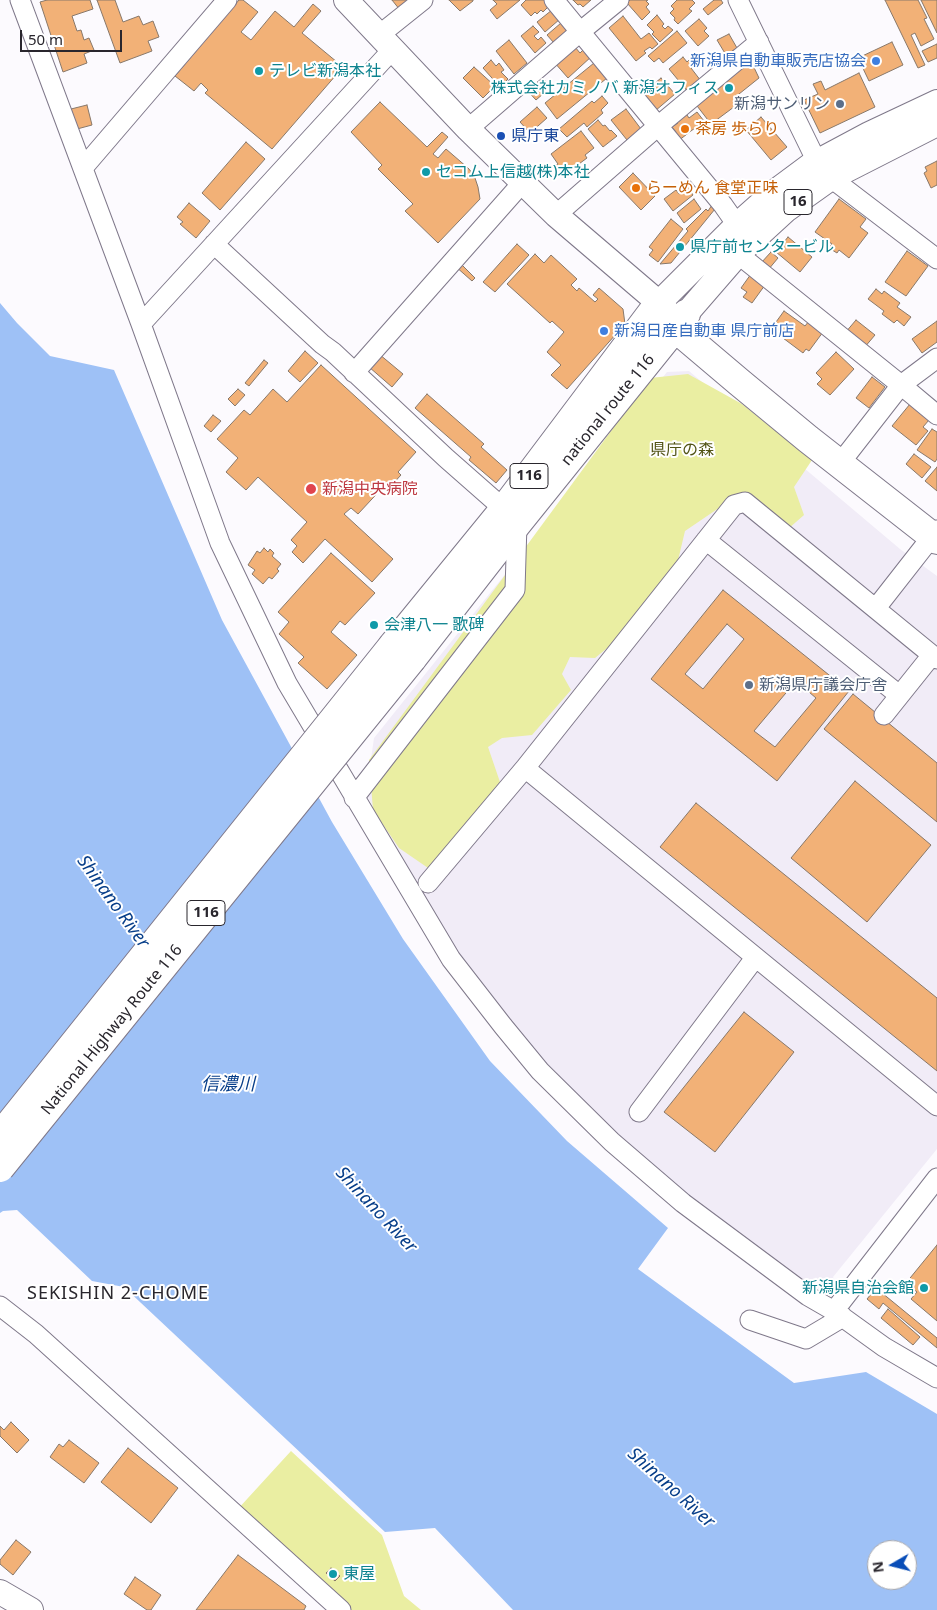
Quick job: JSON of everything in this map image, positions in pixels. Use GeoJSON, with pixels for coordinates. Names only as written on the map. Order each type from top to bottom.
{"type":"FeatureCollection","features":[{"type":"Feature","properties":{"kind":"highway"},"geometry":{"type":"LineString","coordinates":[[659,303],[808,439],[936,531]]}},
{"type":"Feature","properties":{"kind":"highway","name":"national route 116"},"geometry":{"type":"LineString","coordinates":[[510,516],[659,303]]}},
{"type":"Feature","properties":{"kind":"highway"},"geometry":{"type":"LineString","coordinates":[[680,321],[910,503],[936,531]]}},
{"type":"Feature","properties":{"kind":"highway","name":"national route 116"},"geometry":{"type":"LineString","coordinates":[[403,652],[510,516],[680,321]]}},
{"type":"Feature","properties":{"kind":"highway","name":"National Highway Route 116"},"geometry":{"type":"LineString","coordinates":[[0,1136],[403,652]]}},
{"type":"Feature","properties":{"kind":"highway","name":"National Highway Route 116"},"geometry":{"type":"LineString","coordinates":[[0,1168],[403,652]]}},
{"type":"Feature","properties":{"kind":"main road"},"geometry":{"type":"LineString","coordinates":[[346,0],[468,130],[556,215],[659,303]]}},
{"type":"Feature","properties":{"kind":"main road","name":"16"},"geometry":{"type":"LineString","coordinates":[[680,321],[738,254],[786,210],[824,170],[869,134],[937,102]]}},
{"type":"Feature","properties":{"kind":"main road","name":"16"},"geometry":{"type":"LineString","coordinates":[[659,303],[736,225],[772,194],[824,170],[937,124]]}},
{"type":"Feature","properties":{"kind":"main road"},"geometry":{"type":"LineString","coordinates":[[0,1592],[31,1610]]}},
{"type":"Feature","properties":{"kind":"street"},"geometry":{"type":"LineString","coordinates":[[20,0],[142,324],[220,543],[287,683],[450,959],[540,1071],[612,1142],[683,1203],[808,1296],[838,1314],[884,1347],[937,1378]]}},
{"type":"Feature","properties":{"kind":"street"},"geometry":{"type":"LineString","coordinates":[[83,168],[227,0]]}},
{"type":"Feature","properties":{"kind":"street"},"geometry":{"type":"LineString","coordinates":[[142,324],[214,244],[423,0]]}},
{"type":"Feature","properties":{"kind":"street"},"geometry":{"type":"LineString","coordinates":[[554,0],[581,30],[723,205],[736,225]]}},
{"type":"Feature","properties":{"kind":"street"},"geometry":{"type":"LineString","coordinates":[[468,130],[581,30],[619,0]]}},
{"type":"Feature","properties":{"kind":"street"},"geometry":{"type":"LineString","coordinates":[[738,0],[824,170],[937,258]]}},
{"type":"Feature","properties":{"kind":"street"},"geometry":{"type":"LineString","coordinates":[[556,215],[658,126],[759,42]]}},
{"type":"Feature","properties":{"kind":"street"},"geometry":{"type":"LineString","coordinates":[[354,373],[523,182]]}},
{"type":"Feature","properties":{"kind":"street"},"geometry":{"type":"LineString","coordinates":[[214,244],[510,516],[515,590],[354,798]]}},
{"type":"Feature","properties":{"kind":"street"},"geometry":{"type":"LineString","coordinates":[[738,254],[937,415]]}},
{"type":"Feature","properties":{"kind":"street"},"geometry":{"type":"LineString","coordinates":[[848,453],[902,385],[937,358]]}},
{"type":"Feature","properties":{"kind":"street"},"geometry":{"type":"LineString","coordinates":[[428,883],[525,768],[734,505],[745,502],[934,657],[899,695],[884,715]]}},
{"type":"Feature","properties":{"kind":"street"},"geometry":{"type":"LineString","coordinates":[[876,608],[936,531]]}},
{"type":"Feature","properties":{"kind":"street"},"geometry":{"type":"LineString","coordinates":[[706,540],[899,695]]}},
{"type":"Feature","properties":{"kind":"street"},"geometry":{"type":"LineString","coordinates":[[525,768],[937,1106]]}},
{"type":"Feature","properties":{"kind":"street"},"geometry":{"type":"LineString","coordinates":[[639,1112],[755,958]]}},
{"type":"Feature","properties":{"kind":"street"},"geometry":{"type":"LineString","coordinates":[[750,1320],[806,1339],[838,1314],[937,1178]]}},
{"type":"Feature","properties":{"kind":"street"},"geometry":{"type":"LineString","coordinates":[[0,1306],[44,1341],[341,1610]]}},
{"type":"Feature","properties":{"kind":"shaded area"},"geometry":{"type":"Polygon","coordinates":[[[689,371],[900,549],[937,576],[937,1149],[833,1277],[837,1284],[822,1289],[807,1286],[690,1198],[619,1137],[548,1066],[508,1021],[457,954],[366,794],[374,738],[667,372],[689,371]]]}},
{"type":"Feature","properties":{"kind":"green space","name":"県庁の森"},"geometry":{"type":"Polygon","coordinates":[[[688,374],[742,404],[812,460],[794,487],[804,515],[788,529],[767,516],[741,493],[685,531],[675,573],[632,628],[595,658],[570,657],[562,674],[571,690],[532,735],[502,738],[488,747],[501,785],[431,870],[399,848],[373,810],[369,760],[650,378],[688,374]]]}},
{"type":"Feature","properties":{"kind":"green space"},"geometry":{"type":"Polygon","coordinates":[[[291,1451],[382,1535],[404,1596],[421,1610],[347,1610],[237,1510],[291,1451]]]}},
{"type":"Feature","properties":{"kind":"water","name":"信濃川"},"geometry":{"type":"Polygon","coordinates":[[[0,303],[50,356],[114,370],[222,620],[332,822],[403,939],[490,1061],[567,1141],[668,1228],[638,1269],[794,1383],[866,1372],[937,1414],[937,1610],[513,1610],[435,1528],[385,1532],[124,1287],[92,1281],[17,1210],[0,1213],[0,303]]]}},
{"type":"Feature","properties":{"kind":"building"},"geometry":{"type":"Polygon","coordinates":[[[47,0],[90,0],[93,9],[72,16],[77,31],[81,30],[84,40],[89,38],[94,50],[84,54],[87,63],[63,72],[40,2],[47,0]]]}},
{"type":"Feature","properties":{"kind":"building"},"geometry":{"type":"Polygon","coordinates":[[[97,0],[115,0],[123,22],[139,16],[143,25],[153,21],[159,37],[148,41],[152,51],[120,63],[97,0]]]}},
{"type":"Feature","properties":{"kind":"building","name":"テレビ新潟本社"},"geometry":{"type":"Polygon","coordinates":[[[239,0],[243,0],[258,12],[241,32],[251,40],[275,11],[294,27],[313,4],[321,11],[302,33],[343,67],[272,149],[205,93],[208,90],[201,83],[194,91],[175,76],[239,0]]]}},
{"type":"Feature","properties":{"kind":"building"},"geometry":{"type":"Polygon","coordinates":[[[392,0],[411,0],[400,10],[392,0]]]}},
{"type":"Feature","properties":{"kind":"building"},"geometry":{"type":"Polygon","coordinates":[[[449,0],[473,0],[473,1],[460,11],[449,0]]]}},
{"type":"Feature","properties":{"kind":"building"},"geometry":{"type":"Polygon","coordinates":[[[493,0],[520,0],[497,19],[490,10],[497,4],[493,0]]]}},
{"type":"Feature","properties":{"kind":"building"},"geometry":{"type":"Polygon","coordinates":[[[526,0],[545,0],[550,5],[543,12],[541,10],[537,14],[535,12],[531,16],[521,5],[526,0]]]}},
{"type":"Feature","properties":{"kind":"building"},"geometry":{"type":"Polygon","coordinates":[[[573,0],[591,0],[583,7],[573,0]]]}},
{"type":"Feature","properties":{"kind":"building"},"geometry":{"type":"Polygon","coordinates":[[[630,0],[648,0],[646,1],[649,4],[646,7],[650,12],[642,20],[627,3],[630,0]]]}},
{"type":"Feature","properties":{"kind":"building"},"geometry":{"type":"Polygon","coordinates":[[[677,0],[692,0],[695,3],[689,9],[692,11],[678,24],[670,13],[674,9],[671,6],[677,0]]]}},
{"type":"Feature","properties":{"kind":"building"},"geometry":{"type":"Polygon","coordinates":[[[714,0],[721,0],[723,3],[708,15],[703,9],[714,0]]]}},
{"type":"Feature","properties":{"kind":"building"},"geometry":{"type":"Polygon","coordinates":[[[885,0],[918,0],[927,18],[924,19],[934,39],[921,46],[915,33],[911,35],[925,65],[918,68],[885,0]]]}},
{"type":"Feature","properties":{"kind":"building"},"geometry":{"type":"Polygon","coordinates":[[[921,0],[937,0],[937,33],[921,0]]]}},
{"type":"Feature","properties":{"kind":"building"},"geometry":{"type":"Polygon","coordinates":[[[552,10],[560,19],[545,32],[537,22],[552,10]]]}},
{"type":"Feature","properties":{"kind":"building"},"geometry":{"type":"Polygon","coordinates":[[[657,15],[664,24],[662,26],[665,29],[668,26],[673,30],[660,42],[647,25],[657,15]]]}},
{"type":"Feature","properties":{"kind":"building"},"geometry":{"type":"Polygon","coordinates":[[[623,16],[641,39],[649,33],[658,44],[652,49],[650,47],[644,51],[646,53],[636,61],[609,28],[623,16]]]}},
{"type":"Feature","properties":{"kind":"building"},"geometry":{"type":"Polygon","coordinates":[[[699,19],[707,28],[704,31],[709,36],[698,46],[685,31],[699,19]]]}},
{"type":"Feature","properties":{"kind":"building"},"geometry":{"type":"Polygon","coordinates":[[[561,23],[568,31],[554,43],[547,35],[561,23]]]}},
{"type":"Feature","properties":{"kind":"building"},"geometry":{"type":"Polygon","coordinates":[[[533,26],[539,32],[534,36],[538,40],[541,37],[546,43],[535,53],[521,36],[533,26]]]}},
{"type":"Feature","properties":{"kind":"building"},"geometry":{"type":"Polygon","coordinates":[[[677,31],[687,43],[663,63],[659,58],[654,62],[648,56],[677,31]]]}},
{"type":"Feature","properties":{"kind":"building"},"geometry":{"type":"Polygon","coordinates":[[[729,34],[737,48],[726,55],[717,40],[729,34]]]}},
{"type":"Feature","properties":{"kind":"building"},"geometry":{"type":"Polygon","coordinates":[[[509,40],[527,63],[514,74],[496,51],[509,40]]]}},
{"type":"Feature","properties":{"kind":"building"},"geometry":{"type":"Polygon","coordinates":[[[892,42],[903,65],[869,81],[858,58],[892,42]]]}},
{"type":"Feature","properties":{"kind":"building"},"geometry":{"type":"Polygon","coordinates":[[[937,44],[937,58],[928,62],[922,51],[937,44]]]}},
{"type":"Feature","properties":{"kind":"building"},"geometry":{"type":"Polygon","coordinates":[[[575,47],[580,53],[585,48],[592,56],[568,78],[554,62],[575,47]]]}},
{"type":"Feature","properties":{"kind":"building"},"geometry":{"type":"Polygon","coordinates":[[[683,57],[687,62],[690,59],[695,65],[691,68],[701,81],[688,92],[669,69],[683,57]]]}},
{"type":"Feature","properties":{"kind":"building","name":"株式会社カミノバ 新潟オフィス"},"geometry":{"type":"Polygon","coordinates":[[[749,57],[759,78],[734,98],[738,104],[711,124],[694,102],[749,57]]]}},
{"type":"Feature","properties":{"kind":"building"},"geometry":{"type":"Polygon","coordinates":[[[491,60],[496,66],[499,63],[504,70],[501,72],[508,79],[500,87],[483,68],[491,60]]]}},
{"type":"Feature","properties":{"kind":"building"},"geometry":{"type":"Polygon","coordinates":[[[594,63],[607,78],[557,119],[545,103],[594,63]]]}},
{"type":"Feature","properties":{"kind":"building"},"geometry":{"type":"Polygon","coordinates":[[[474,67],[495,86],[483,98],[463,78],[474,67]]]}},
{"type":"Feature","properties":{"kind":"building","name":"新潟サンリン"},"geometry":{"type":"Polygon","coordinates":[[[859,73],[875,107],[820,133],[804,100],[818,94],[813,84],[821,81],[825,90],[859,73]]]}},
{"type":"Feature","properties":{"kind":"building"},"geometry":{"type":"Polygon","coordinates":[[[539,74],[551,87],[536,100],[524,87],[539,74]]]}},
{"type":"Feature","properties":{"kind":"building"},"geometry":{"type":"Polygon","coordinates":[[[661,78],[675,94],[655,111],[641,95],[661,78]]]}},
{"type":"Feature","properties":{"kind":"building"},"geometry":{"type":"Polygon","coordinates":[[[602,96],[608,103],[601,110],[603,113],[587,127],[584,123],[567,137],[559,129],[592,101],[594,103],[602,96]]]}},
{"type":"Feature","properties":{"kind":"building","name":"セコム上信越(株)本社"},"geometry":{"type":"Polygon","coordinates":[[[380,102],[427,147],[442,132],[448,137],[433,154],[438,158],[446,149],[474,175],[480,199],[438,243],[405,211],[413,204],[378,169],[382,165],[351,132],[380,102]]]}},
{"type":"Feature","properties":{"kind":"building"},"geometry":{"type":"Polygon","coordinates":[[[87,105],[92,125],[77,129],[71,109],[87,105]]]}},
{"type":"Feature","properties":{"kind":"building"},"geometry":{"type":"Polygon","coordinates":[[[537,107],[547,118],[530,133],[520,122],[537,107]]]}},
{"type":"Feature","properties":{"kind":"building"},"geometry":{"type":"Polygon","coordinates":[[[626,109],[641,129],[627,140],[611,120],[626,109]]]}},
{"type":"Feature","properties":{"kind":"building"},"geometry":{"type":"Polygon","coordinates":[[[685,112],[689,118],[697,112],[704,121],[678,141],[673,135],[676,132],[672,127],[678,123],[675,120],[685,112]]]}},
{"type":"Feature","properties":{"kind":"building"},"geometry":{"type":"Polygon","coordinates":[[[761,117],[787,147],[771,160],[746,130],[761,117]]]}},
{"type":"Feature","properties":{"kind":"building"},"geometry":{"type":"Polygon","coordinates":[[[598,120],[617,136],[603,147],[588,129],[598,120]]]}},
{"type":"Feature","properties":{"kind":"building"},"geometry":{"type":"Polygon","coordinates":[[[581,131],[594,148],[585,155],[587,158],[564,175],[556,165],[558,164],[551,154],[581,131]]]}},
{"type":"Feature","properties":{"kind":"building"},"geometry":{"type":"Polygon","coordinates":[[[246,142],[265,159],[220,210],[202,193],[246,142]]]}},
{"type":"Feature","properties":{"kind":"building"},"geometry":{"type":"Polygon","coordinates":[[[937,161],[937,185],[931,188],[924,173],[927,171],[925,167],[937,161]]]}},
{"type":"Feature","properties":{"kind":"building"},"geometry":{"type":"Polygon","coordinates":[[[633,173],[655,196],[641,210],[619,187],[633,173]]]}},
{"type":"Feature","properties":{"kind":"building"},"geometry":{"type":"Polygon","coordinates":[[[691,181],[693,185],[689,189],[693,195],[673,211],[664,199],[676,190],[679,194],[683,191],[681,189],[691,181]]]}},
{"type":"Feature","properties":{"kind":"building"},"geometry":{"type":"Polygon","coordinates":[[[694,199],[701,209],[684,223],[677,213],[694,199]]]}},
{"type":"Feature","properties":{"kind":"building"},"geometry":{"type":"Polygon","coordinates":[[[839,199],[866,219],[860,227],[868,233],[849,258],[839,250],[837,253],[829,248],[832,244],[815,232],[839,199]]]}},
{"type":"Feature","properties":{"kind":"building"},"geometry":{"type":"Polygon","coordinates":[[[189,203],[210,221],[196,238],[180,224],[183,222],[177,217],[189,203]]]}},
{"type":"Feature","properties":{"kind":"building","name":"県庁前センタービル"},"geometry":{"type":"Polygon","coordinates":[[[712,205],[715,209],[671,263],[660,264],[688,231],[686,229],[706,209],[708,211],[712,205]]]}},
{"type":"Feature","properties":{"kind":"building"},"geometry":{"type":"Polygon","coordinates":[[[671,219],[683,229],[658,262],[649,255],[653,250],[649,247],[671,219]]]}},
{"type":"Feature","properties":{"kind":"building"},"geometry":{"type":"Polygon","coordinates":[[[788,237],[812,257],[800,272],[776,252],[788,237]]]}},
{"type":"Feature","properties":{"kind":"building"},"geometry":{"type":"Polygon","coordinates":[[[517,244],[529,255],[495,292],[483,282],[517,244]]]}},
{"type":"Feature","properties":{"kind":"building"},"geometry":{"type":"Polygon","coordinates":[[[907,251],[928,266],[906,296],[885,282],[907,251]]]}},
{"type":"Feature","properties":{"kind":"building"},"geometry":{"type":"Polygon","coordinates":[[[771,252],[778,258],[768,270],[761,263],[771,252]]]}},
{"type":"Feature","properties":{"kind":"building"},"geometry":{"type":"Polygon","coordinates":[[[535,254],[544,263],[551,255],[577,279],[571,285],[577,291],[579,288],[595,302],[598,299],[593,295],[599,288],[623,309],[625,324],[567,389],[551,375],[561,365],[547,352],[564,332],[552,321],[550,323],[507,284],[535,254]]]}},
{"type":"Feature","properties":{"kind":"building"},"geometry":{"type":"Polygon","coordinates":[[[459,262],[475,278],[472,281],[455,266],[459,262]]]}},
{"type":"Feature","properties":{"kind":"building"},"geometry":{"type":"Polygon","coordinates":[[[751,274],[765,285],[752,303],[743,297],[747,292],[741,288],[751,274]]]}},
{"type":"Feature","properties":{"kind":"building"},"geometry":{"type":"Polygon","coordinates":[[[876,289],[882,294],[884,291],[900,303],[897,307],[911,317],[904,326],[897,320],[894,323],[882,314],[884,311],[868,299],[876,289]]]}},
{"type":"Feature","properties":{"kind":"building"},"geometry":{"type":"Polygon","coordinates":[[[784,311],[805,326],[809,321],[823,332],[809,351],[806,349],[803,353],[771,329],[784,311]]]}},
{"type":"Feature","properties":{"kind":"building"},"geometry":{"type":"Polygon","coordinates":[[[856,320],[875,335],[864,348],[845,333],[856,320]]]}},
{"type":"Feature","properties":{"kind":"building"},"geometry":{"type":"Polygon","coordinates":[[[937,321],[937,342],[922,353],[912,339],[937,321]]]}},
{"type":"Feature","properties":{"kind":"building"},"geometry":{"type":"Polygon","coordinates":[[[305,351],[318,363],[300,382],[288,371],[305,351]]]}},
{"type":"Feature","properties":{"kind":"building"},"geometry":{"type":"Polygon","coordinates":[[[836,352],[854,369],[830,395],[817,384],[822,379],[816,373],[836,352]]]}},
{"type":"Feature","properties":{"kind":"building"},"geometry":{"type":"Polygon","coordinates":[[[379,354],[403,374],[392,387],[369,367],[379,354]]]}},
{"type":"Feature","properties":{"kind":"building"},"geometry":{"type":"Polygon","coordinates":[[[264,360],[268,363],[249,386],[245,383],[264,360]]]}},
{"type":"Feature","properties":{"kind":"building"},"geometry":{"type":"Polygon","coordinates":[[[321,365],[416,452],[398,472],[401,475],[389,488],[385,485],[358,514],[351,508],[344,514],[393,559],[372,582],[325,539],[303,563],[292,552],[297,546],[291,540],[307,522],[258,477],[246,490],[226,472],[238,458],[217,439],[244,410],[250,415],[273,389],[287,402],[321,365]]]}},
{"type":"Feature","properties":{"kind":"building"},"geometry":{"type":"Polygon","coordinates":[[[872,377],[885,387],[869,408],[856,398],[872,377]]]}},
{"type":"Feature","properties":{"kind":"building"},"geometry":{"type":"Polygon","coordinates":[[[238,389],[245,395],[235,406],[228,399],[238,389]]]}},
{"type":"Feature","properties":{"kind":"building"},"geometry":{"type":"Polygon","coordinates":[[[427,394],[484,444],[481,447],[507,470],[496,483],[469,460],[471,457],[415,408],[427,394]]]}},
{"type":"Feature","properties":{"kind":"building"},"geometry":{"type":"Polygon","coordinates":[[[910,404],[929,420],[923,427],[928,431],[916,445],[892,426],[910,404]]]}},
{"type":"Feature","properties":{"kind":"building"},"geometry":{"type":"Polygon","coordinates":[[[213,415],[221,421],[211,432],[204,426],[213,415]]]}},
{"type":"Feature","properties":{"kind":"building"},"geometry":{"type":"Polygon","coordinates":[[[932,429],[937,432],[937,459],[935,462],[917,450],[932,429]]]}},
{"type":"Feature","properties":{"kind":"building"},"geometry":{"type":"Polygon","coordinates":[[[914,454],[931,467],[922,478],[906,464],[914,454]]]}},
{"type":"Feature","properties":{"kind":"building"},"geometry":{"type":"Polygon","coordinates":[[[937,467],[937,491],[925,481],[937,467]]]}},
{"type":"Feature","properties":{"kind":"building"},"geometry":{"type":"Polygon","coordinates":[[[264,548],[268,552],[270,549],[274,553],[272,556],[281,564],[277,569],[279,571],[272,579],[269,577],[263,584],[252,574],[255,570],[248,565],[257,551],[260,553],[264,548]]]}},
{"type":"Feature","properties":{"kind":"building"},"geometry":{"type":"Polygon","coordinates":[[[331,553],[375,593],[345,625],[340,621],[331,632],[357,655],[327,689],[298,663],[304,657],[279,634],[289,622],[278,612],[331,553]]]}},
{"type":"Feature","properties":{"kind":"building","name":"新潟県庁議会庁舎"},"geometry":{"type":"Polygon","coordinates":[[[723,590],[849,691],[777,781],[651,679],[723,590]],[[727,624],[685,674],[703,689],[744,639],[727,624]],[[796,681],[754,731],[775,747],[816,698],[796,681]]]}},
{"type":"Feature","properties":{"kind":"building"},"geometry":{"type":"Polygon","coordinates":[[[853,694],[937,763],[937,822],[824,729],[853,694]]]}},
{"type":"Feature","properties":{"kind":"building"},"geometry":{"type":"Polygon","coordinates":[[[855,781],[931,845],[867,922],[791,858],[855,781]]]}},
{"type":"Feature","properties":{"kind":"building"},"geometry":{"type":"Polygon","coordinates":[[[696,803],[937,998],[937,1071],[660,847],[696,803]]]}},
{"type":"Feature","properties":{"kind":"building"},"geometry":{"type":"Polygon","coordinates":[[[744,1012],[794,1052],[715,1152],[664,1112],[744,1012]]]}},
{"type":"Feature","properties":{"kind":"building","name":"新潟県自治会館"},"geometry":{"type":"Polygon","coordinates":[[[937,1245],[937,1321],[911,1299],[917,1292],[906,1283],[937,1245]]]}},
{"type":"Feature","properties":{"kind":"building","name":"新潟県自治会館"},"geometry":{"type":"Polygon","coordinates":[[[876,1288],[937,1338],[937,1348],[883,1303],[879,1309],[867,1299],[876,1288]]]}},
{"type":"Feature","properties":{"kind":"building"},"geometry":{"type":"Polygon","coordinates":[[[888,1309],[920,1337],[913,1345],[881,1318],[888,1309]]]}},
{"type":"Feature","properties":{"kind":"building"},"geometry":{"type":"Polygon","coordinates":[[[11,1422],[29,1440],[17,1453],[0,1436],[0,1426],[4,1430],[11,1422]]]}},
{"type":"Feature","properties":{"kind":"building"},"geometry":{"type":"Polygon","coordinates":[[[69,1440],[99,1463],[84,1483],[50,1457],[59,1444],[63,1447],[69,1440]]]}},
{"type":"Feature","properties":{"kind":"building"},"geometry":{"type":"Polygon","coordinates":[[[128,1448],[178,1488],[151,1523],[101,1482],[128,1448]]]}},
{"type":"Feature","properties":{"kind":"building"},"geometry":{"type":"Polygon","coordinates":[[[16,1540],[31,1552],[13,1575],[0,1564],[0,1560],[16,1540]]]}},
{"type":"Feature","properties":{"kind":"building"},"geometry":{"type":"Polygon","coordinates":[[[238,1555],[306,1606],[304,1610],[196,1610],[238,1555]]]}},
{"type":"Feature","properties":{"kind":"building","name":"東屋"},"geometry":{"type":"Polygon","coordinates":[[[331,1568],[340,1576],[335,1581],[326,1573],[331,1568]]]}},
{"type":"Feature","properties":{"kind":"building"},"geometry":{"type":"Polygon","coordinates":[[[135,1577],[161,1595],[151,1610],[147,1610],[124,1594],[135,1577]]]}},
{"type":"Feature","properties":{"kind":"place","name":"新潟県自動車販売店協会"},"geometry":{"type":"Point","coordinates":[876,61]}},
{"type":"Feature","properties":{"kind":"place","name":"テレビ新潟本社"},"geometry":{"type":"Point","coordinates":[259,71]}},
{"type":"Feature","properties":{"kind":"place","name":"株式会社カミノバ 新潟オフィス"},"geometry":{"type":"Point","coordinates":[729,88]}},
{"type":"Feature","properties":{"kind":"place","name":"新潟サンリン"},"geometry":{"type":"Point","coordinates":[840,104]}},
{"type":"Feature","properties":{"kind":"place","name":"茶房 歩らり"},"geometry":{"type":"Point","coordinates":[685,129]}},
{"type":"Feature","properties":{"kind":"place","name":"県庁東"},"geometry":{"type":"Point","coordinates":[501,136]}},
{"type":"Feature","properties":{"kind":"place","name":"セコム上信越(株)本社"},"geometry":{"type":"Point","coordinates":[426,172]}},
{"type":"Feature","properties":{"kind":"place","name":"らーめん 食堂正味"},"geometry":{"type":"Point","coordinates":[636,188]}},
{"type":"Feature","properties":{"kind":"place","name":"県庁前センタービル"},"geometry":{"type":"Point","coordinates":[680,247]}},
{"type":"Feature","properties":{"kind":"place","name":"新潟日産自動車 県庁前店"},"geometry":{"type":"Point","coordinates":[604,331]}},
{"type":"Feature","properties":{"kind":"place","name":"新潟中央病院"},"geometry":{"type":"Point","coordinates":[311,489]}},
{"type":"Feature","properties":{"kind":"place","name":"会津八一 歌碑"},"geometry":{"type":"Point","coordinates":[374,625]}},
{"type":"Feature","properties":{"kind":"place","name":"新潟県庁議会庁舎"},"geometry":{"type":"Point","coordinates":[749,685]}},
{"type":"Feature","properties":{"kind":"place","name":"新潟県自治会館"},"geometry":{"type":"Point","coordinates":[924,1288]}},
{"type":"Feature","properties":{"kind":"place","name":"東屋"},"geometry":{"type":"Point","coordinates":[333,1574]}},
{"type":"Feature","properties":{"kind":"district","name":"SEKISHIN 2-CHOME"},"geometry":{"type":"Point","coordinates":[118,1294]}},
{"type":"Feature","properties":{"kind":"water label","name":"Shinano River"},"geometry":{"type":"Point","coordinates":[113,902]}},
{"type":"Feature","properties":{"kind":"water label","name":"Shinano River"},"geometry":{"type":"Point","coordinates":[376,1210]}},
{"type":"Feature","properties":{"kind":"water label","name":"Shinano River"},"geometry":{"type":"Point","coordinates":[671,1488]}}]}
